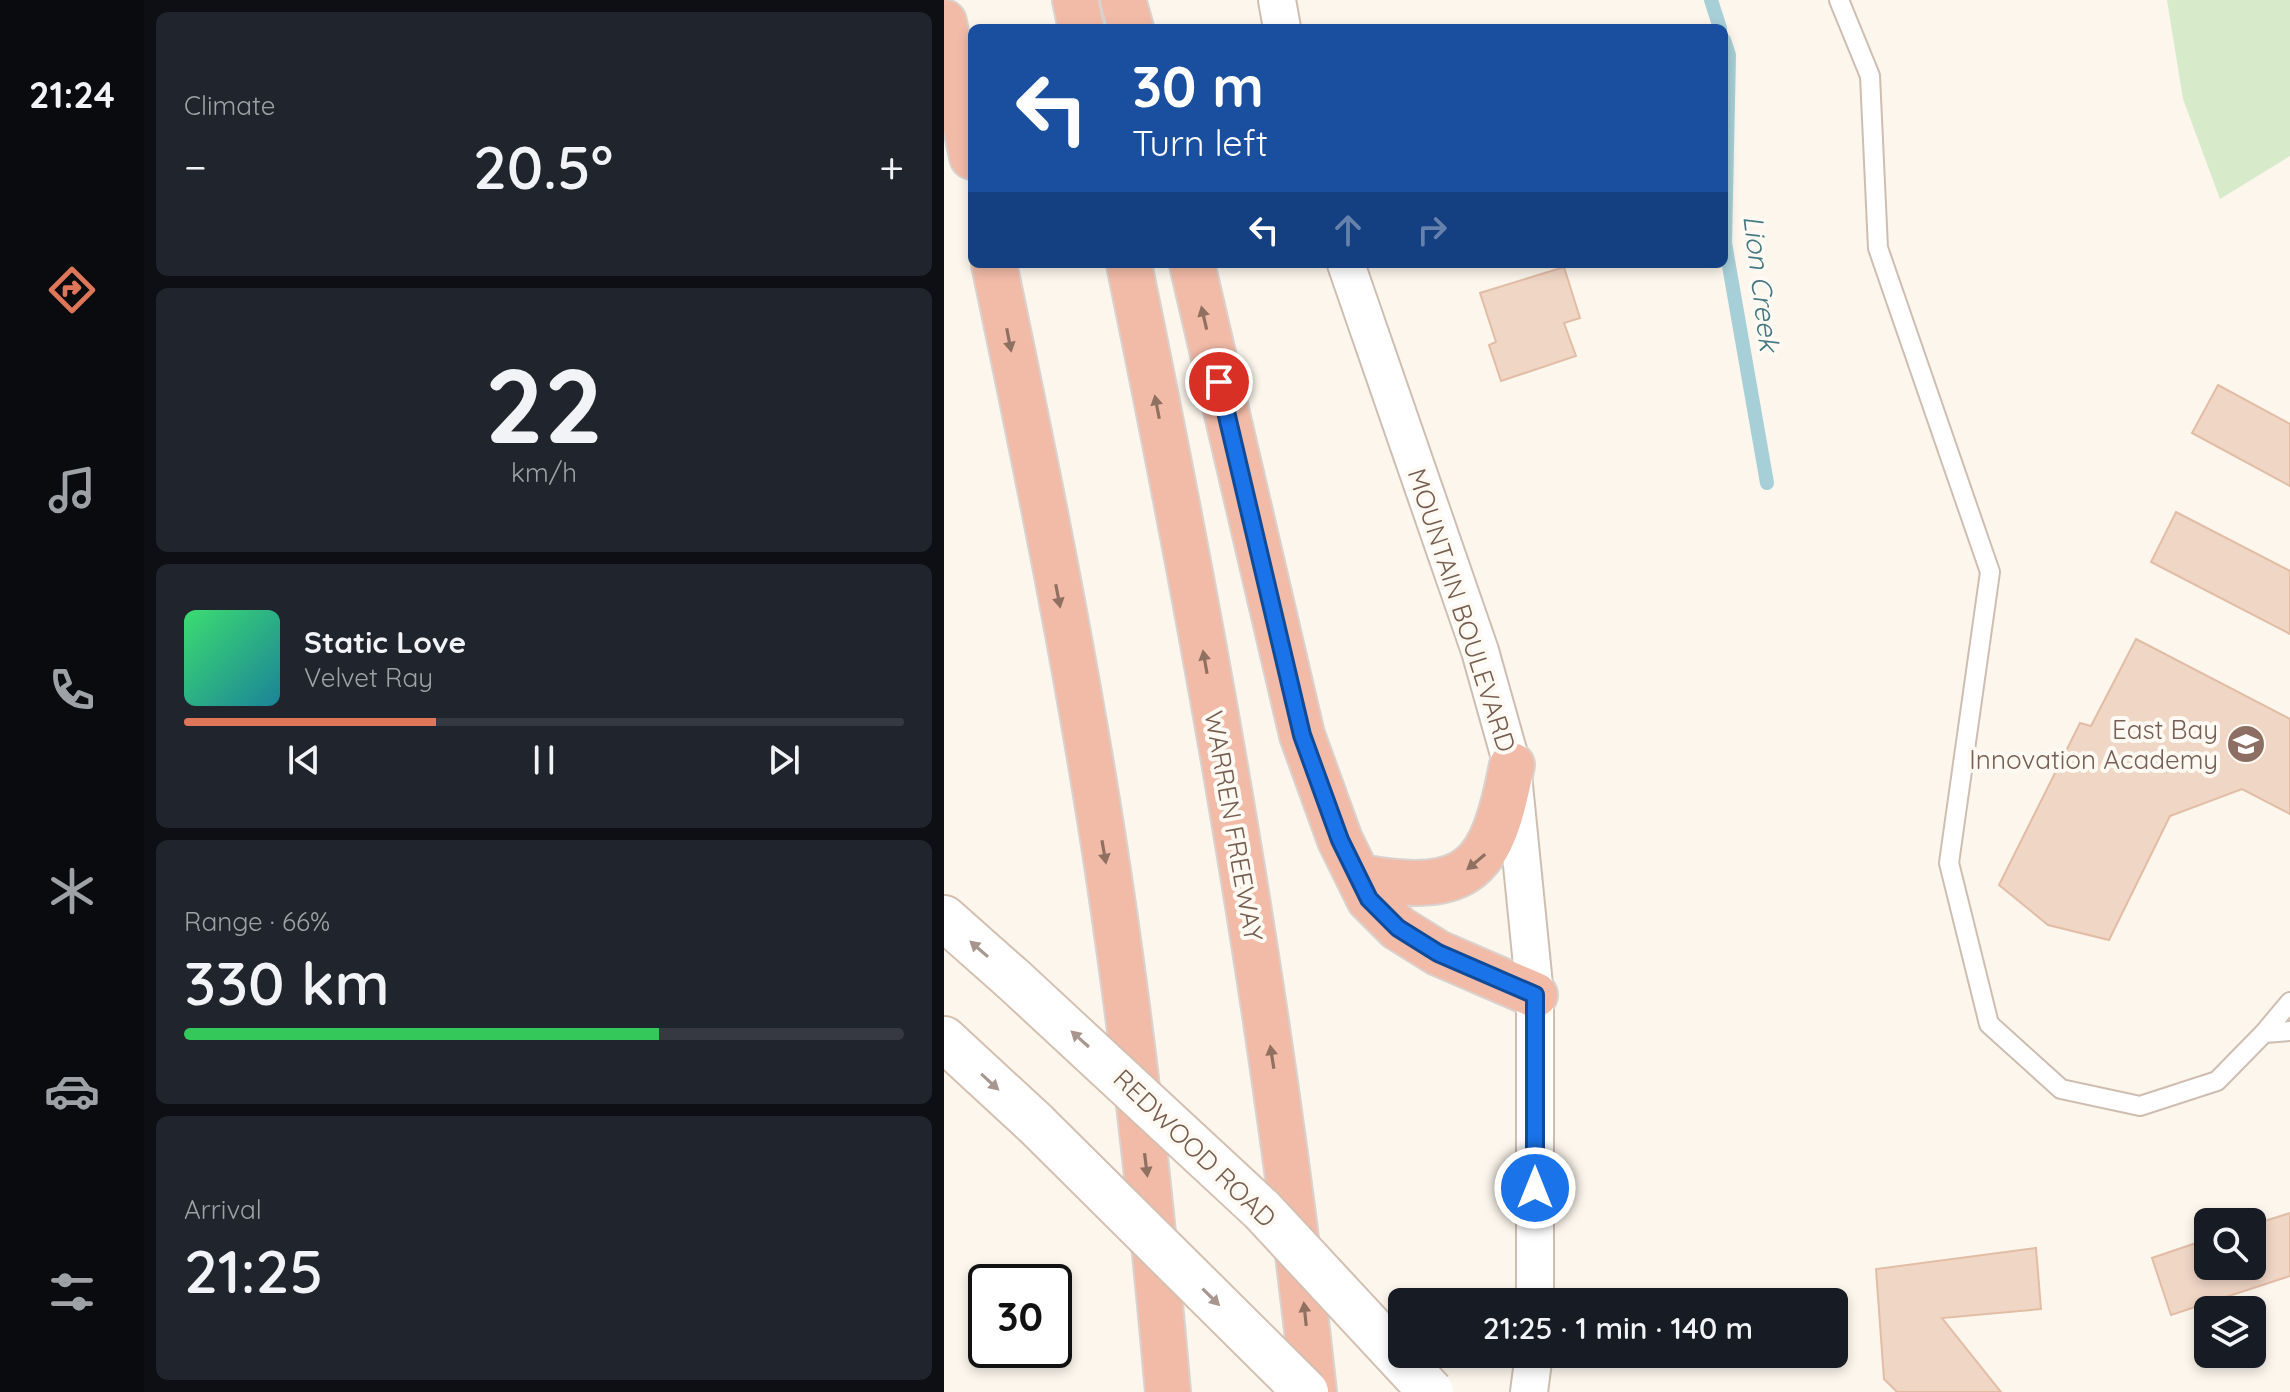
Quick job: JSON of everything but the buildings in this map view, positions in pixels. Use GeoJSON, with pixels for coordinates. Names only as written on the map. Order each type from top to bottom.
{"type":"FeatureCollection","features":[{"type":"Feature","properties":{"kind":"highway"},"geometry":{"type":"LineString","coordinates":[[1075,0],[1080,24]]}},
{"type":"Feature","properties":{"kind":"highway"},"geometry":{"type":"LineString","coordinates":[[1123,0],[1130,24]]}},
{"type":"Feature","properties":{"kind":"highway"},"geometry":{"type":"LineString","coordinates":[[944,22],[968,138]]}},
{"type":"Feature","properties":{"kind":"highway"},"geometry":{"type":"LineString","coordinates":[[995,268],[1065,629],[1114,910],[1152,1211],[1168,1392]]}},
{"type":"Feature","properties":{"kind":"highway","name":"WARREN FREEWAY"},"geometry":{"type":"LineString","coordinates":[[1130,268],[1247,889],[1293,1196],[1314,1392]]}},
{"type":"Feature","properties":{"kind":"highway"},"geometry":{"type":"LineString","coordinates":[[1193,268],[1302,735],[1340,840],[1369,899],[1398,928],[1438,953],[1535,995]]}},
{"type":"Feature","properties":{"kind":"highway"},"geometry":{"type":"LineString","coordinates":[[1360,877],[1437,882],[1464,872],[1486,854],[1501,823],[1512,765]]}},
{"type":"Feature","properties":{"kind":"main road","name":"REDWOOD ROAD"},"geometry":{"type":"LineString","coordinates":[[944,918],[1262,1210],[1431,1392]]}},
{"type":"Feature","properties":{"kind":"main road"},"geometry":{"type":"LineString","coordinates":[[944,1039],[1036,1124],[1306,1392]]}},
{"type":"Feature","properties":{"kind":"street"},"geometry":{"type":"LineString","coordinates":[[1277,0],[1281,24]]}},
{"type":"Feature","properties":{"kind":"street","name":"MOUNTAIN BOULEVARD"},"geometry":{"type":"LineString","coordinates":[[1347,268],[1480,651],[1512,765],[1535,995],[1535,1288]]}},
{"type":"Feature","properties":{"kind":"street"},"geometry":{"type":"LineString","coordinates":[[1529,1392],[1532,1368]]}},
{"type":"Feature","properties":{"kind":"lane"},"geometry":{"type":"LineString","coordinates":[[1839,0],[1870,76],[1878,248],[1990,572],[1949,863],[1989,1024],[2061,1089],[2140,1106],[2217,1081],[2290,1002]]}},
{"type":"Feature","properties":{"kind":"lane"},"geometry":{"type":"LineString","coordinates":[[2264,1033],[2290,1031]]}},
{"type":"Feature","properties":{"kind":"green space"},"geometry":{"type":"Polygon","coordinates":[[[2167,0],[2290,0],[2290,156],[2220,199],[2183,99],[2167,0]]]}},
{"type":"Feature","properties":{"kind":"waterway","name":"Lion Creek"},"geometry":{"type":"LineString","coordinates":[[1711,0],[1719,24]]}},
{"type":"Feature","properties":{"kind":"waterway","name":"Lion Creek"},"geometry":{"type":"LineString","coordinates":[[1728,52],[1728,102]]}},
{"type":"Feature","properties":{"kind":"waterway","name":"Lion Creek"},"geometry":{"type":"LineString","coordinates":[[1728,260],[1767,483]]}},
{"type":"Feature","properties":{"kind":"place","name":"East Bay Innovation Academy"},"geometry":{"type":"Point","coordinates":[2246,744]}},
{"type":"Feature","properties":{"kind":"route"},"geometry":{"type":"LineString","coordinates":[[1219,382],[1302,735],[1340,840],[1369,899],[1398,928],[1438,953],[1535,995],[1535,1188]]}}]}
